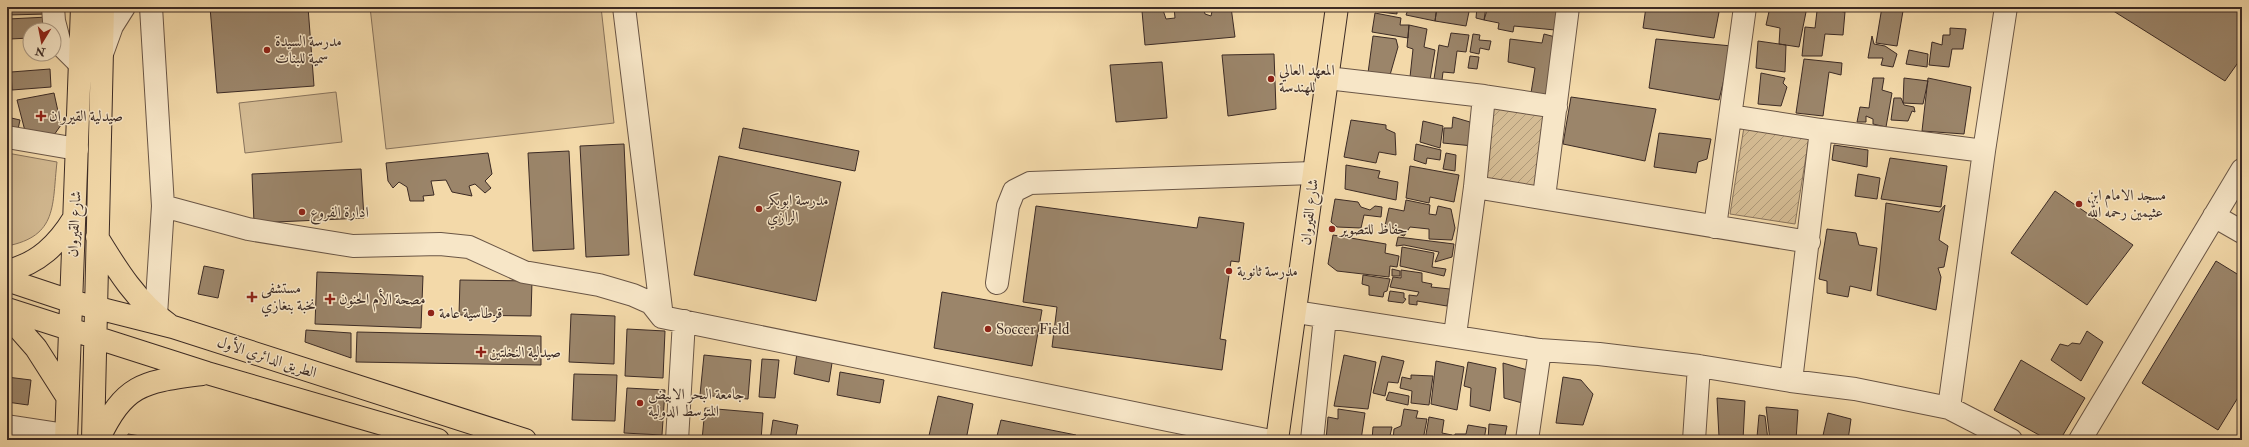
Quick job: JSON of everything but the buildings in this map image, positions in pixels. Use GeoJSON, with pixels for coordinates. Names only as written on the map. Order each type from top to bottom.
{"type":"FeatureCollection","features":[{"type":"Feature","properties":{"kind":"main road","name":"شارع القيروان"},"geometry":{"type":"LineString","coordinates":[[66,437],[66,395],[82,7]]}},
{"type":"Feature","properties":{"kind":"main road","name":"شارع القيروان"},"geometry":{"type":"LineString","coordinates":[[93,440],[94,337],[96,308],[103,7]]}},
{"type":"Feature","properties":{"kind":"main road","name":"شارع القيروان"},"geometry":{"type":"LineString","coordinates":[[1277,440],[1296,312],[1313,173],[1337,7]]}},
{"type":"Feature","properties":{"kind":"main road"},"geometry":{"type":"LineString","coordinates":[[7,271],[25,266],[44,254],[56,243],[74,218]]}},
{"type":"Feature","properties":{"kind":"main road"},"geometry":{"type":"LineString","coordinates":[[97,237],[121,276],[164,321]]}},
{"type":"Feature","properties":{"kind":"main road","name":"الطريق الدائري الأول"},"geometry":{"type":"LineString","coordinates":[[7,280],[96,308],[164,321],[525,440]]}},
{"type":"Feature","properties":{"kind":"main road","name":"الطريق الدائري الأول"},"geometry":{"type":"LineString","coordinates":[[7,309],[207,373],[435,440]]}},
{"type":"Feature","properties":{"kind":"main road"},"geometry":{"type":"LineString","coordinates":[[7,315],[36,348],[66,395]]}},
{"type":"Feature","properties":{"kind":"main road"},"geometry":{"type":"LineString","coordinates":[[98,440],[112,412],[134,390],[154,381],[207,373]]}},
{"type":"Feature","properties":{"kind":"street"},"geometry":{"type":"LineString","coordinates":[[53,7],[54,21],[60,44],[80,64]]}},
{"type":"Feature","properties":{"kind":"street"},"geometry":{"type":"LineString","coordinates":[[102,54],[112,26],[124,7]]}},
{"type":"Feature","properties":{"kind":"street"},"geometry":{"type":"LineString","coordinates":[[624,7],[662,317]]}},
{"type":"Feature","properties":{"kind":"street"},"geometry":{"type":"LineString","coordinates":[[1544,197],[1568,7]]}},
{"type":"Feature","properties":{"kind":"street"},"geometry":{"type":"LineString","coordinates":[[1715,227],[1745,7]]}},
{"type":"Feature","properties":{"kind":"street"},"geometry":{"type":"LineString","coordinates":[[1949,408],[1984,151],[2006,7]]}},
{"type":"Feature","properties":{"kind":"street"},"geometry":{"type":"LineString","coordinates":[[149,9],[163,206],[164,321]]}},
{"type":"Feature","properties":{"kind":"street"},"geometry":{"type":"LineString","coordinates":[[1326,78],[1484,96],[1556,107]]}},
{"type":"Feature","properties":{"kind":"street"},"geometry":{"type":"LineString","coordinates":[[1455,336],[1475,187],[1484,96]]}},
{"type":"Feature","properties":{"kind":"street"},"geometry":{"type":"LineString","coordinates":[[1731,116],[1821,130],[1984,151]]}},
{"type":"Feature","properties":{"kind":"street"},"geometry":{"type":"LineString","coordinates":[[1791,381],[1809,242],[1821,130]]}},
{"type":"Feature","properties":{"kind":"street"},"geometry":{"type":"LineString","coordinates":[[7,137],[77,149]]}},
{"type":"Feature","properties":{"kind":"street"},"geometry":{"type":"LineString","coordinates":[[2080,440],[2242,170]]}},
{"type":"Feature","properties":{"kind":"street"},"geometry":{"type":"LineString","coordinates":[[997,283],[1010,201],[1014,191],[1030,183],[1313,173]]}},
{"type":"Feature","properties":{"kind":"street"},"geometry":{"type":"LineString","coordinates":[[1475,187],[1544,197],[1809,242]]}},
{"type":"Feature","properties":{"kind":"street"},"geometry":{"type":"LineString","coordinates":[[163,206],[255,230],[353,246],[440,244],[469,247],[524,272],[599,286],[633,295],[651,303],[662,317],[1266,440]]}},
{"type":"Feature","properties":{"kind":"street"},"geometry":{"type":"LineString","coordinates":[[2214,216],[2242,232]]}},
{"type":"Feature","properties":{"kind":"street"},"geometry":{"type":"LineString","coordinates":[[1296,312],[1540,350],[1598,354],[1699,366],[1791,381],[1855,389],[1949,408],[2011,440]]}},
{"type":"Feature","properties":{"kind":"street"},"geometry":{"type":"LineString","coordinates":[[1312,440],[1325,317]]}},
{"type":"Feature","properties":{"kind":"street"},"geometry":{"type":"LineString","coordinates":[[677,440],[684,321]]}},
{"type":"Feature","properties":{"kind":"street"},"geometry":{"type":"LineString","coordinates":[[1527,440],[1540,350]]}},
{"type":"Feature","properties":{"kind":"street"},"geometry":{"type":"LineString","coordinates":[[1694,440],[1699,366]]}},
{"type":"Feature","properties":{"kind":"street"},"geometry":{"type":"LineString","coordinates":[[7,426],[66,437]]}},
{"type":"Feature","properties":{"kind":"shaded area"},"geometry":{"type":"Polygon","coordinates":[[[370,7],[601,7],[614,123],[386,149],[370,7]]]}},
{"type":"Feature","properties":{"kind":"shaded area"},"geometry":{"type":"Polygon","coordinates":[[[336,92],[342,142],[245,153],[239,103],[336,92]]]}},
{"type":"Feature","properties":{"kind":"shaded area"},"geometry":{"type":"Polygon","coordinates":[[[1493,108],[1546,115],[1537,188],[1484,182],[1493,108]]]}},
{"type":"Feature","properties":{"kind":"shaded area"},"geometry":{"type":"Polygon","coordinates":[[[1744,127],[1809,138],[1795,224],[1730,214],[1744,127]]]}},
{"type":"Feature","properties":{"kind":"shaded area"},"geometry":{"type":"Polygon","coordinates":[[[7,153],[57,162],[52,205],[44,226],[36,235],[24,241],[7,246],[7,153]]]}},
{"type":"Feature","properties":{"kind":"place","name":"مدرسة السيدة سمية للبنات"},"geometry":{"type":"Point","coordinates":[267,50]}},
{"type":"Feature","properties":{"kind":"place","name":"المعهد العالي للهندسة"},"geometry":{"type":"Point","coordinates":[1271,79]}},
{"type":"Feature","properties":{"kind":"place","name":"صيدلية القيروان"},"geometry":{"type":"Point","coordinates":[41,116]}},
{"type":"Feature","properties":{"kind":"place","name":"مسجد الامام ابن عثيمين رحمه الله"},"geometry":{"type":"Point","coordinates":[2079,204]}},
{"type":"Feature","properties":{"kind":"place","name":"مدرسة ابوبكر الرازي"},"geometry":{"type":"Point","coordinates":[759,209]}},
{"type":"Feature","properties":{"kind":"place","name":"ادارة الفروع"},"geometry":{"type":"Point","coordinates":[302,212]}},
{"type":"Feature","properties":{"kind":"place","name":"حفاظ للتصوير"},"geometry":{"type":"Point","coordinates":[1332,229]}},
{"type":"Feature","properties":{"kind":"place","name":"مدرسة ثانوية"},"geometry":{"type":"Point","coordinates":[1229,271]}},
{"type":"Feature","properties":{"kind":"place","name":"مستشفى نخبة بنغازي"},"geometry":{"type":"Point","coordinates":[252,297]}},
{"type":"Feature","properties":{"kind":"place","name":"مصحة الأم الحنون"},"geometry":{"type":"Point","coordinates":[330,299]}},
{"type":"Feature","properties":{"kind":"place","name":"قرطاسية عامة"},"geometry":{"type":"Point","coordinates":[431,313]}},
{"type":"Feature","properties":{"kind":"place","name":"Soccer Field"},"geometry":{"type":"Point","coordinates":[988,329]}},
{"type":"Feature","properties":{"kind":"place","name":"صيدلية النخلتين"},"geometry":{"type":"Point","coordinates":[481,352]}},
{"type":"Feature","properties":{"kind":"place","name":"جامعة البحر الابيض المتوسط الدولية"},"geometry":{"type":"Point","coordinates":[640,403]}}]}
